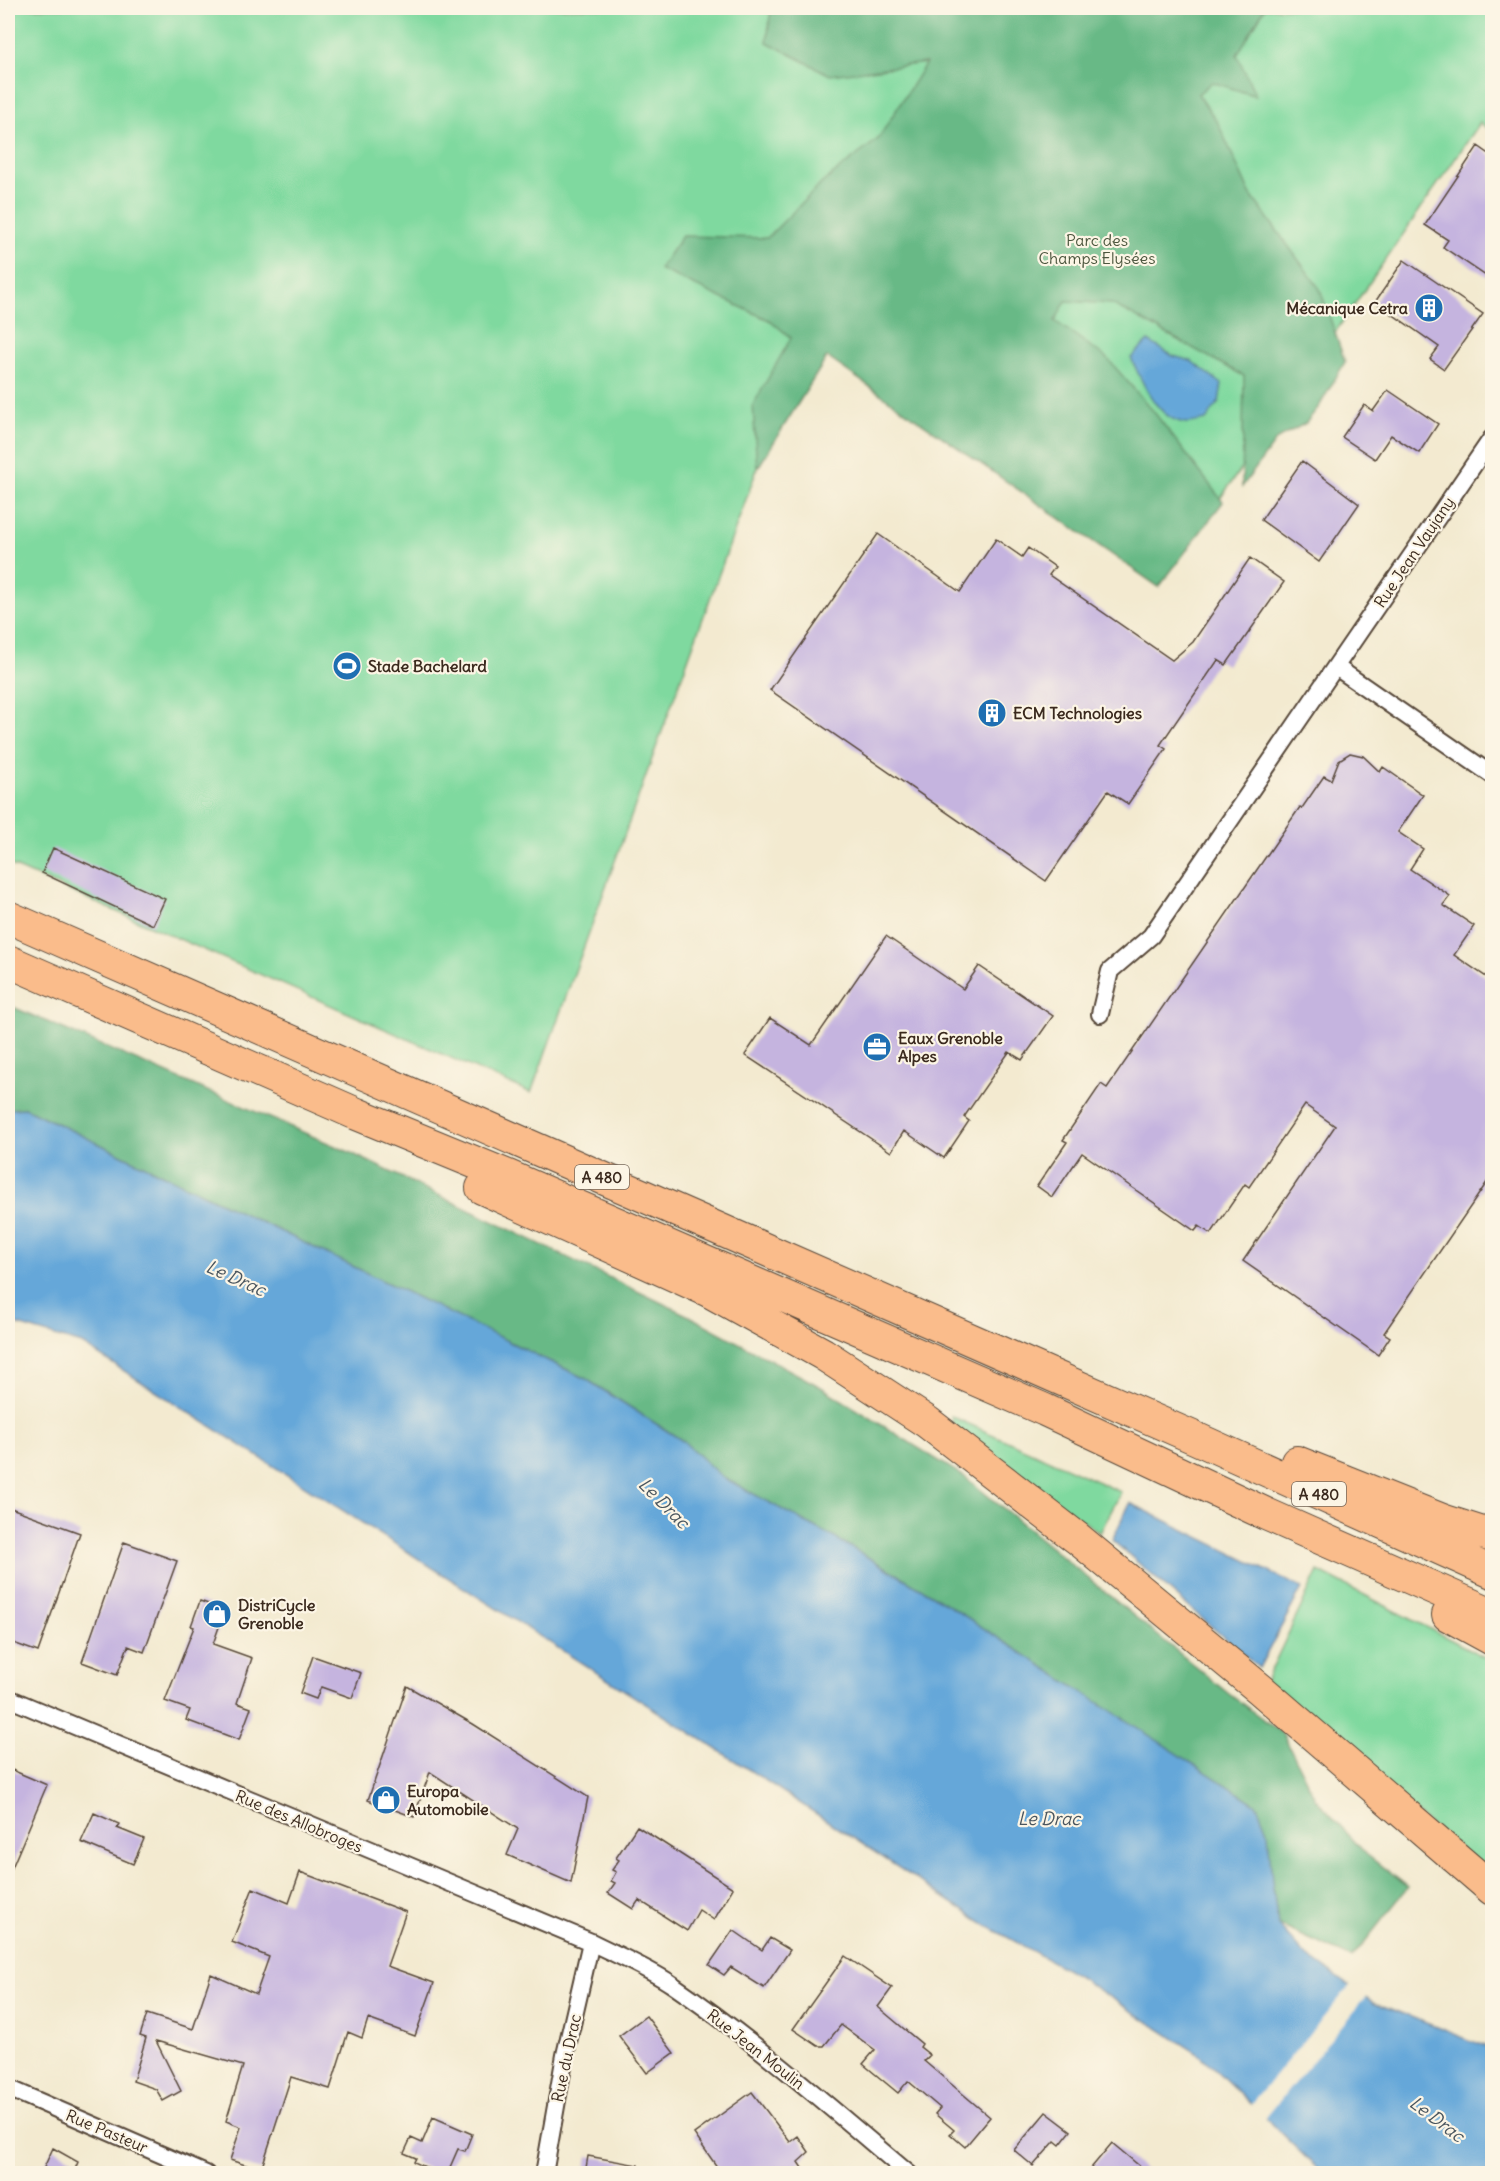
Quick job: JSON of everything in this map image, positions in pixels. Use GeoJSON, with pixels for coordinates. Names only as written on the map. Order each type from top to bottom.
{"type":"FeatureCollection","features":[{"type":"Feature","properties":{"kind":"highway","name":"A 480"},"geometry":{"type":"LineString","coordinates":[[8,917],[1195,1438],[1492,1572]]}},
{"type":"Feature","properties":{"kind":"highway","name":"A 480"},"geometry":{"type":"LineString","coordinates":[[8,961],[1045,1410],[1266,1514],[1492,1614]]}},
{"type":"Feature","properties":{"kind":"highway"},"geometry":{"type":"LineString","coordinates":[[357,1114],[492,1193],[709,1291],[824,1354],[874,1385],[984,1465],[1077,1538],[1260,1689],[1492,1889]]}},
{"type":"Feature","properties":{"kind":"highway"},"geometry":{"type":"LineString","coordinates":[[1195,1438],[1254,1445],[1445,1521],[1492,1536]]}},
{"type":"Feature","properties":{"kind":"highway"},"geometry":{"type":"LineString","coordinates":[[1266,1514],[1404,1593],[1492,1639]]}},
{"type":"Feature","properties":{"kind":"street","name":"Rue Jean Vaujany"},"geometry":{"type":"LineString","coordinates":[[1100,1014],[1110,971],[1151,936],[1492,438]]}},
{"type":"Feature","properties":{"kind":"street"},"geometry":{"type":"LineString","coordinates":[[1336,667],[1492,775]]}},
{"type":"Feature","properties":{"kind":"street","name":"Rue des Allobroges"},"geometry":{"type":"LineString","coordinates":[[8,1698],[591,1942]]}},
{"type":"Feature","properties":{"kind":"street","name":"Rue du Drac"},"geometry":{"type":"LineString","coordinates":[[544,2174],[565,2055],[591,1942]]}},
{"type":"Feature","properties":{"kind":"street","name":"Rue Jean Moulin"},"geometry":{"type":"LineString","coordinates":[[591,1942],[671,1984],[792,2075],[909,2174]]}},
{"type":"Feature","properties":{"kind":"street","name":"Rue Pasteur"},"geometry":{"type":"LineString","coordinates":[[8,2088],[206,2174]]}},
{"type":"Feature","properties":{"kind":"green space","name":"Parc des Champs Elysées"},"geometry":{"type":"Polygon","coordinates":[[[8,8],[1492,8],[1492,131],[1480,123],[1159,587],[827,357],[757,469],[531,1093],[8,864],[8,8]]]}},
{"type":"Feature","properties":{"kind":"green space","name":"Parc des Champs Elysées"},"geometry":{"type":"Polygon","coordinates":[[[771,8],[1265,8],[1237,55],[1256,96],[1212,82],[1198,94],[1218,123],[1250,194],[1320,289],[1345,362],[1320,405],[1306,423],[1277,439],[1242,487],[1244,376],[1112,304],[1066,301],[1055,321],[1107,358],[1154,412],[1223,502],[1159,587],[827,357],[757,469],[753,405],[791,338],[771,321],[659,269],[682,236],[767,238],[823,182],[878,139],[926,63],[830,75],[767,42],[771,8]]]}},
{"type":"Feature","properties":{"kind":"green space"},"geometry":{"type":"Polygon","coordinates":[[[8,1005],[349,1152],[689,1316],[821,1387],[965,1477],[1229,1694],[1283,1734],[1315,1798],[1366,1854],[1408,1887],[1352,1958],[1278,1925],[1272,1880],[934,1596],[835,1538],[722,1477],[683,1441],[586,1379],[25,1108],[8,1109],[8,1005]]]}},
{"type":"Feature","properties":{"kind":"green space"},"geometry":{"type":"Polygon","coordinates":[[[951,1416],[1121,1492],[1100,1533],[955,1430],[951,1416]]]}},
{"type":"Feature","properties":{"kind":"green space"},"geometry":{"type":"Polygon","coordinates":[[[1318,1571],[1492,1661],[1492,1877],[1264,1685],[1318,1571]]]}},
{"type":"Feature","properties":{"kind":"water"},"geometry":{"type":"Polygon","coordinates":[[[1148,341],[1173,356],[1191,361],[1222,384],[1219,402],[1206,420],[1187,423],[1176,421],[1159,408],[1140,378],[1131,358],[1148,341]]]}},
{"type":"Feature","properties":{"kind":"water","name":"Le Drac"},"geometry":{"type":"Polygon","coordinates":[[[25,1108],[586,1379],[683,1441],[722,1477],[835,1538],[934,1596],[1257,1805],[1268,1833],[1278,1925],[1303,1953],[1373,2002],[1492,2049],[1492,2173],[1322,2173],[1200,2055],[1076,1975],[989,1927],[751,1771],[82,1344],[8,1322],[8,1109],[25,1108]]]}},
{"type":"Feature","properties":{"kind":"water"},"geometry":{"type":"Polygon","coordinates":[[[1130,1503],[1302,1588],[1259,1668],[1112,1540],[1130,1503]]]}},
{"type":"Feature","properties":{"kind":"pier"},"geometry":{"type":"Polygon","coordinates":[[[1352,1983],[1368,1994],[1263,2121],[1249,2107],[1352,1983]]]}},
{"type":"Feature","properties":{"kind":"building"},"geometry":{"type":"Polygon","coordinates":[[[1478,146],[1492,156],[1492,280],[1443,247],[1448,240],[1425,225],[1478,146]]]}},
{"type":"Feature","properties":{"kind":"building","name":"Mécanique Cetra"},"geometry":{"type":"Polygon","coordinates":[[[1404,260],[1483,314],[1444,369],[1430,359],[1439,347],[1375,302],[1404,260]]]}},
{"type":"Feature","properties":{"kind":"building"},"geometry":{"type":"Polygon","coordinates":[[[1388,390],[1438,424],[1419,453],[1391,435],[1375,459],[1342,437],[1364,405],[1373,411],[1388,390]]]}},
{"type":"Feature","properties":{"kind":"building"},"geometry":{"type":"Polygon","coordinates":[[[1302,461],[1359,504],[1319,562],[1261,520],[1302,461]]]}},
{"type":"Feature","properties":{"kind":"building","name":"ECM Technologies"},"geometry":{"type":"Polygon","coordinates":[[[878,534],[960,592],[996,539],[1022,557],[1028,548],[1055,567],[1049,575],[1172,660],[1193,642],[1250,558],[1284,582],[1226,665],[1218,660],[1160,745],[1166,749],[1128,804],[1108,791],[1046,881],[770,690],[878,534]]]}},
{"type":"Feature","properties":{"kind":"building"},"geometry":{"type":"Polygon","coordinates":[[[1350,753],[1363,756],[1380,772],[1383,767],[1423,795],[1398,832],[1423,849],[1410,869],[1450,896],[1443,905],[1474,926],[1454,955],[1492,981],[1492,1175],[1384,1333],[1390,1337],[1378,1355],[1243,1261],[1335,1126],[1305,1105],[1249,1187],[1245,1184],[1211,1234],[1199,1226],[1195,1231],[1082,1153],[1052,1197],[1037,1186],[1067,1142],[1063,1140],[1101,1084],[1107,1088],[1300,807],[1302,808],[1324,776],[1331,780],[1339,760],[1350,753]]]}},
{"type":"Feature","properties":{"kind":"building"},"geometry":{"type":"Polygon","coordinates":[[[53,848],[165,899],[153,925],[42,873],[53,848]]]}},
{"type":"Feature","properties":{"kind":"building","name":"Eaux Grenoble Alpes"},"geometry":{"type":"Polygon","coordinates":[[[886,936],[963,989],[979,966],[1053,1016],[1022,1060],[1009,1052],[964,1117],[969,1121],[944,1158],[904,1131],[891,1152],[745,1055],[770,1018],[811,1045],[886,936]]]}},
{"type":"Feature","properties":{"kind":"building"},"geometry":{"type":"Polygon","coordinates":[[[8,1507],[80,1533],[38,1652],[8,1641],[8,1507]]]}},
{"type":"Feature","properties":{"kind":"building"},"geometry":{"type":"Polygon","coordinates":[[[124,1542],[177,1561],[144,1652],[128,1646],[117,1675],[82,1662],[124,1542]]]}},
{"type":"Feature","properties":{"kind":"building"},"geometry":{"type":"Polygon","coordinates":[[[200,1601],[225,1610],[213,1644],[252,1658],[237,1703],[251,1708],[239,1740],[186,1720],[190,1710],[165,1701],[194,1627],[191,1626],[200,1601]]]}},
{"type":"Feature","properties":{"kind":"building"},"geometry":{"type":"Polygon","coordinates":[[[313,1656],[361,1673],[352,1698],[321,1687],[316,1699],[300,1693],[313,1656]]]}},
{"type":"Feature","properties":{"kind":"building"},"geometry":{"type":"Polygon","coordinates":[[[407,1686],[473,1724],[588,1797],[571,1883],[507,1855],[518,1829],[430,1772],[414,1817],[368,1800],[407,1686]]]}},
{"type":"Feature","properties":{"kind":"building"},"geometry":{"type":"Polygon","coordinates":[[[12,1770],[47,1785],[8,1877],[8,1780],[12,1770]]]}},
{"type":"Feature","properties":{"kind":"building"},"geometry":{"type":"Polygon","coordinates":[[[94,1813],[119,1824],[117,1828],[144,1839],[133,1864],[81,1842],[94,1813]]]}},
{"type":"Feature","properties":{"kind":"building"},"geometry":{"type":"Polygon","coordinates":[[[637,1826],[733,1888],[714,1920],[699,1910],[687,1931],[639,1900],[633,1909],[608,1893],[615,1883],[611,1881],[616,1872],[612,1870],[619,1860],[616,1858],[637,1826]]]}},
{"type":"Feature","properties":{"kind":"building"},"geometry":{"type":"Polygon","coordinates":[[[300,1872],[406,1912],[387,1966],[434,1983],[415,2036],[368,2019],[362,2038],[348,2032],[330,2089],[291,2077],[261,2170],[230,2160],[241,2127],[226,2121],[243,2066],[156,2041],[181,2091],[163,2101],[156,2089],[133,2081],[146,2038],[140,2036],[147,2014],[193,2029],[211,1974],[256,1994],[269,1957],[232,1942],[253,1888],[289,1903],[300,1872]]]}},
{"type":"Feature","properties":{"kind":"building"},"geometry":{"type":"Polygon","coordinates":[[[733,1930],[762,1950],[770,1938],[790,1950],[764,1988],[731,1967],[724,1975],[709,1965],[733,1930]]]}},
{"type":"Feature","properties":{"kind":"building"},"geometry":{"type":"Polygon","coordinates":[[[845,1956],[892,1988],[878,2007],[922,2044],[920,2047],[930,2055],[924,2061],[990,2117],[965,2147],[950,2134],[954,2130],[935,2114],[940,2108],[908,2081],[898,2093],[863,2064],[875,2050],[841,2025],[824,2046],[818,2046],[793,2029],[845,1956]]]}},
{"type":"Feature","properties":{"kind":"building"},"geometry":{"type":"Polygon","coordinates":[[[646,2016],[674,2053],[647,2073],[619,2036],[646,2016]]]}},
{"type":"Feature","properties":{"kind":"building"},"geometry":{"type":"Polygon","coordinates":[[[752,2092],[790,2142],[798,2136],[809,2152],[798,2162],[806,2174],[722,2174],[694,2134],[752,2092]]]}},
{"type":"Feature","properties":{"kind":"building"},"geometry":{"type":"Polygon","coordinates":[[[1046,2112],[1071,2131],[1060,2145],[1055,2141],[1033,2166],[1014,2150],[1046,2112]]]}},
{"type":"Feature","properties":{"kind":"building"},"geometry":{"type":"Polygon","coordinates":[[[433,2117],[472,2134],[465,2151],[458,2149],[447,2174],[441,2174],[414,2162],[416,2158],[404,2153],[411,2138],[422,2143],[433,2117]]]}},
{"type":"Feature","properties":{"kind":"building"},"geometry":{"type":"Polygon","coordinates":[[[1112,2143],[1149,2174],[1086,2174],[1112,2143]]]}},
{"type":"Feature","properties":{"kind":"building"},"geometry":{"type":"Polygon","coordinates":[[[53,2148],[78,2162],[73,2174],[41,2174],[53,2148]]]}},
{"type":"Feature","properties":{"kind":"building"},"geometry":{"type":"Polygon","coordinates":[[[588,2156],[638,2165],[637,2174],[585,2174],[588,2156]]]}},
{"type":"Feature","properties":{"kind":"place","name":"Mécanique Cetra"},"geometry":{"type":"Point","coordinates":[1429,308]}},
{"type":"Feature","properties":{"kind":"place","name":"Stade Bachelard"},"geometry":{"type":"Point","coordinates":[347,666]}},
{"type":"Feature","properties":{"kind":"place","name":"ECM Technologies"},"geometry":{"type":"Point","coordinates":[992,713]}},
{"type":"Feature","properties":{"kind":"place","name":"Eaux Grenoble Alpes"},"geometry":{"type":"Point","coordinates":[877,1047]}},
{"type":"Feature","properties":{"kind":"place","name":"DistriCycle Grenoble"},"geometry":{"type":"Point","coordinates":[217,1614]}},
{"type":"Feature","properties":{"kind":"place","name":"Europa Automobile"},"geometry":{"type":"Point","coordinates":[386,1800]}}]}
